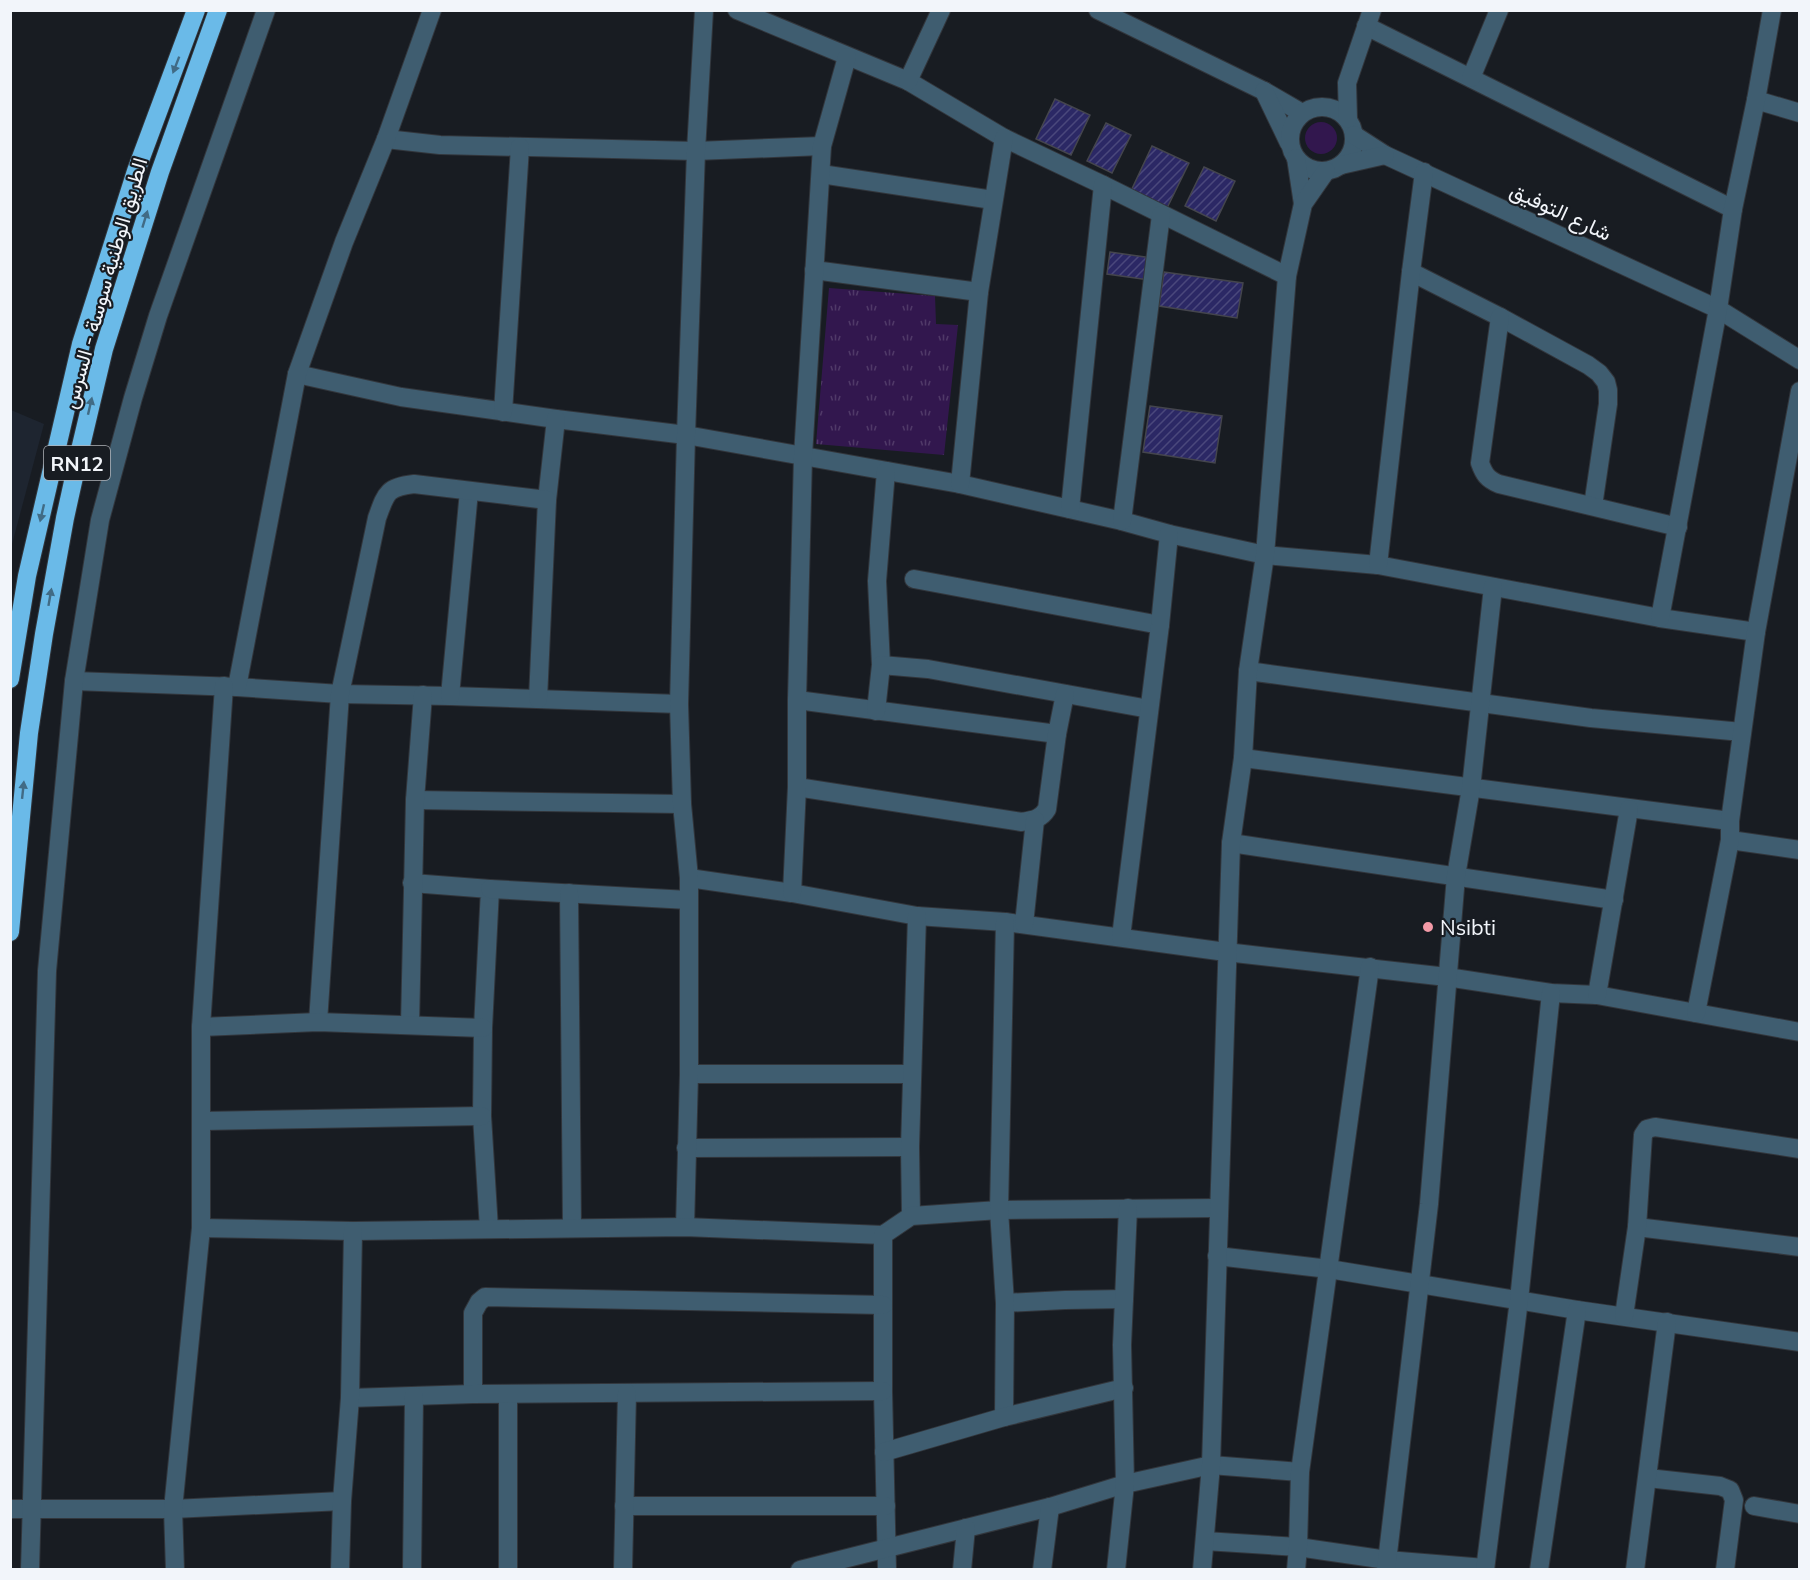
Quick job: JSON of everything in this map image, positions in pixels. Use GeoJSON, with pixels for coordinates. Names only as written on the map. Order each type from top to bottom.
{"type":"FeatureCollection","features":[{"type":"Feature","properties":{"kind":"highway","name":"الطريق الوطنية سوسة - السرس"},"geometry":{"type":"LineString","coordinates":[[10,679],[27,576],[81,344],[136,171],[196,10]]}},
{"type":"Feature","properties":{"kind":"highway","name":"الطريق الوطنية سوسة - السرس"},"geometry":{"type":"LineString","coordinates":[[10,932],[29,733],[65,518],[104,349],[160,172],[218,10]]}},
{"type":"Feature","properties":{"kind":"street"},"geometry":{"type":"LineString","coordinates":[[30,1569],[47,970],[74,681],[100,520],[133,398],[158,316],[266,10]]}},
{"type":"Feature","properties":{"kind":"street"},"geometry":{"type":"LineString","coordinates":[[175,1569],[173,1509],[201,1228],[201,1027],[231,686],[297,374],[344,242],[386,139],[432,10]]}},
{"type":"Feature","properties":{"kind":"street"},"geometry":{"type":"LineString","coordinates":[[685,1227],[689,1074],[689,878],[682,804],[679,704],[696,151],[704,10]]}},
{"type":"Feature","properties":{"kind":"street"},"geometry":{"type":"LineString","coordinates":[[737,10],[908,81],[1004,138],[1103,184],[1287,276]]}},
{"type":"Feature","properties":{"kind":"street"},"geometry":{"type":"LineString","coordinates":[[908,81],[941,10]]}},
{"type":"Feature","properties":{"kind":"street"},"geometry":{"type":"LineString","coordinates":[[1098,10],[1264,91],[1310,110],[1326,106],[1335,109],[1351,127]]}},
{"type":"Feature","properties":{"kind":"street"},"geometry":{"type":"LineString","coordinates":[[1471,78],[1499,10]]}},
{"type":"Feature","properties":{"kind":"street"},"geometry":{"type":"LineString","coordinates":[[1660,618],[1718,309],[1733,209],[1772,10]]}},
{"type":"Feature","properties":{"kind":"street"},"geometry":{"type":"LineString","coordinates":[[1303,204],[1333,168],[1352,151],[1347,83],[1369,18],[1471,78],[1733,209]]}},
{"type":"Feature","properties":{"kind":"street"},"geometry":{"type":"LineString","coordinates":[[792,892],[797,787],[803,456],[822,146],[848,57]]}},
{"type":"Feature","properties":{"kind":"street"},"geometry":{"type":"LineString","coordinates":[[1202,1569],[1211,1465],[1231,843],[1243,758],[1248,671],[1265,555],[1287,276],[1303,204],[1293,151],[1292,126],[1347,83]]}},
{"type":"Feature","properties":{"kind":"street"},"geometry":{"type":"LineString","coordinates":[[1264,91],[1293,151],[1309,169],[1333,168],[1385,155]]}},
{"type":"Feature","properties":{"kind":"street"},"geometry":{"type":"LineString","coordinates":[[1756,100],[1800,113]]}},
{"type":"Feature","properties":{"kind":"street","name":"شارع التوفيق"},"geometry":{"type":"LineString","coordinates":[[1351,127],[1385,155],[1718,309],[1800,360]]}},
{"type":"Feature","properties":{"kind":"street"},"geometry":{"type":"LineString","coordinates":[[960,484],[979,292],[1004,138]]}},
{"type":"Feature","properties":{"kind":"street"},"geometry":{"type":"LineString","coordinates":[[386,139],[440,145],[696,151],[822,146]]}},
{"type":"Feature","properties":{"kind":"street"},"geometry":{"type":"LineString","coordinates":[[503,412],[520,147]]}},
{"type":"Feature","properties":{"kind":"street"},"geometry":{"type":"LineString","coordinates":[[1377,565],[1424,172]]}},
{"type":"Feature","properties":{"kind":"street"},"geometry":{"type":"LineString","coordinates":[[821,174],[993,200]]}},
{"type":"Feature","properties":{"kind":"street"},"geometry":{"type":"LineString","coordinates":[[1070,509],[1103,184]]}},
{"type":"Feature","properties":{"kind":"street"},"geometry":{"type":"LineString","coordinates":[[1122,521],[1161,215]]}},
{"type":"Feature","properties":{"kind":"street"},"geometry":{"type":"LineString","coordinates":[[814,270],[979,292]]}},
{"type":"Feature","properties":{"kind":"street"},"geometry":{"type":"LineString","coordinates":[[1411,272],[1500,317],[1599,373],[1606,382],[1608,404],[1593,506]]}},
{"type":"Feature","properties":{"kind":"street"},"geometry":{"type":"LineString","coordinates":[[1500,317],[1480,462],[1490,480],[1498,484],[1678,526]]}},
{"type":"Feature","properties":{"kind":"street"},"geometry":{"type":"LineString","coordinates":[[297,374],[401,397],[686,435],[960,484],[1265,555],[1377,565],[1660,618],[1756,632]]}},
{"type":"Feature","properties":{"kind":"street"},"geometry":{"type":"LineString","coordinates":[[1696,1013],[1730,840],[1730,821],[1756,632],[1800,391]]}},
{"type":"Feature","properties":{"kind":"street"},"geometry":{"type":"LineString","coordinates":[[538,699],[547,500],[556,419]]}},
{"type":"Feature","properties":{"kind":"street"},"geometry":{"type":"LineString","coordinates":[[876,711],[880,665],[877,581],[886,471]]}},
{"type":"Feature","properties":{"kind":"street"},"geometry":{"type":"LineString","coordinates":[[318,1022],[340,694],[377,518],[383,502],[390,490],[397,485],[414,484],[547,500]]}},
{"type":"Feature","properties":{"kind":"street"},"geometry":{"type":"LineString","coordinates":[[450,696],[469,491]]}},
{"type":"Feature","properties":{"kind":"street"},"geometry":{"type":"LineString","coordinates":[[1121,937],[1160,625],[1168,534]]}},
{"type":"Feature","properties":{"kind":"street"},"geometry":{"type":"LineString","coordinates":[[914,579],[1160,625]]}},
{"type":"Feature","properties":{"kind":"street"},"geometry":{"type":"LineString","coordinates":[[1386,1565],[1429,1204],[1456,876],[1471,788],[1494,587]]}},
{"type":"Feature","properties":{"kind":"street"},"geometry":{"type":"LineString","coordinates":[[880,665],[928,669],[1149,709]]}},
{"type":"Feature","properties":{"kind":"street"},"geometry":{"type":"LineString","coordinates":[[1248,671],[1591,718],[1742,732]]}},
{"type":"Feature","properties":{"kind":"street"},"geometry":{"type":"LineString","coordinates":[[74,681],[231,686],[340,694],[679,704]]}},
{"type":"Feature","properties":{"kind":"street"},"geometry":{"type":"LineString","coordinates":[[797,787],[1022,822],[1035,820],[1047,809],[1065,693]]}},
{"type":"Feature","properties":{"kind":"street"},"geometry":{"type":"LineString","coordinates":[[410,1025],[415,800],[423,695]]}},
{"type":"Feature","properties":{"kind":"street"},"geometry":{"type":"LineString","coordinates":[[797,700],[1057,734]]}},
{"type":"Feature","properties":{"kind":"street"},"geometry":{"type":"LineString","coordinates":[[1243,758],[1730,821]]}},
{"type":"Feature","properties":{"kind":"street"},"geometry":{"type":"LineString","coordinates":[[415,800],[682,804]]}},
{"type":"Feature","properties":{"kind":"street"},"geometry":{"type":"LineString","coordinates":[[1597,995],[1629,809]]}},
{"type":"Feature","properties":{"kind":"street"},"geometry":{"type":"LineString","coordinates":[[1024,924],[1035,820]]}},
{"type":"Feature","properties":{"kind":"street"},"geometry":{"type":"LineString","coordinates":[[1730,840],[1800,850]]}},
{"type":"Feature","properties":{"kind":"street"},"geometry":{"type":"LineString","coordinates":[[1231,843],[1614,900]]}},
{"type":"Feature","properties":{"kind":"street"},"geometry":{"type":"LineString","coordinates":[[689,878],[792,892],[917,916],[1024,924],[1226,952],[1447,977],[1551,993],[1597,995],[1800,1032]]}},
{"type":"Feature","properties":{"kind":"street"},"geometry":{"type":"LineString","coordinates":[[412,883],[688,900]]}},
{"type":"Feature","properties":{"kind":"street"},"geometry":{"type":"LineString","coordinates":[[489,1228],[482,1116],[483,1028],[490,889]]}},
{"type":"Feature","properties":{"kind":"street"},"geometry":{"type":"LineString","coordinates":[[568,893],[572,1228]]}},
{"type":"Feature","properties":{"kind":"street"},"geometry":{"type":"LineString","coordinates":[[911,1216],[910,1147],[917,916]]}},
{"type":"Feature","properties":{"kind":"street"},"geometry":{"type":"LineString","coordinates":[[1004,1417],[1005,1303],[999,1210],[1005,922]]}},
{"type":"Feature","properties":{"kind":"street"},"geometry":{"type":"LineString","coordinates":[[1296,1569],[1299,1547],[1300,1472],[1370,968]]}},
{"type":"Feature","properties":{"kind":"street"},"geometry":{"type":"LineString","coordinates":[[1205,1541],[1299,1547],[1386,1565],[1485,1569],[1519,1300],[1551,993]]}},
{"type":"Feature","properties":{"kind":"street"},"geometry":{"type":"LineString","coordinates":[[201,1027],[318,1022],[483,1028]]}},
{"type":"Feature","properties":{"kind":"street"},"geometry":{"type":"LineString","coordinates":[[689,1074],[912,1074]]}},
{"type":"Feature","properties":{"kind":"street"},"geometry":{"type":"LineString","coordinates":[[202,1121],[482,1116]]}},
{"type":"Feature","properties":{"kind":"street"},"geometry":{"type":"LineString","coordinates":[[1624,1316],[1637,1227],[1643,1135],[1647,1129],[1650,1127],[1800,1149]]}},
{"type":"Feature","properties":{"kind":"street"},"geometry":{"type":"LineString","coordinates":[[686,1148],[910,1147]]}},
{"type":"Feature","properties":{"kind":"street"},"geometry":{"type":"LineString","coordinates":[[1116,1569],[1125,1484],[1122,1345],[1128,1208]]}},
{"type":"Feature","properties":{"kind":"street"},"geometry":{"type":"LineString","coordinates":[[201,1228],[353,1231],[685,1227],[883,1235],[911,1216],[999,1210],[1219,1208]]}},
{"type":"Feature","properties":{"kind":"street"},"geometry":{"type":"LineString","coordinates":[[1637,1227],[1800,1248]]}},
{"type":"Feature","properties":{"kind":"street"},"geometry":{"type":"LineString","coordinates":[[340,1569],[342,1501],[350,1398],[353,1231]]}},
{"type":"Feature","properties":{"kind":"street"},"geometry":{"type":"LineString","coordinates":[[883,1235],[883,1391],[887,1569]]}},
{"type":"Feature","properties":{"kind":"street"},"geometry":{"type":"LineString","coordinates":[[1217,1256],[1329,1269],[1577,1310],[1800,1342]]}},
{"type":"Feature","properties":{"kind":"street"},"geometry":{"type":"LineString","coordinates":[[473,1394],[473,1313],[485,1297],[883,1305]]}},
{"type":"Feature","properties":{"kind":"street"},"geometry":{"type":"LineString","coordinates":[[1005,1303],[1124,1299]]}},
{"type":"Feature","properties":{"kind":"street"},"geometry":{"type":"LineString","coordinates":[[1539,1569],[1577,1310]]}},
{"type":"Feature","properties":{"kind":"street"},"geometry":{"type":"LineString","coordinates":[[1635,1569],[1667,1322]]}},
{"type":"Feature","properties":{"kind":"street"},"geometry":{"type":"LineString","coordinates":[[884,1452],[1004,1417],[1124,1388]]}},
{"type":"Feature","properties":{"kind":"street"},"geometry":{"type":"LineString","coordinates":[[350,1398],[473,1394],[883,1391]]}},
{"type":"Feature","properties":{"kind":"street"},"geometry":{"type":"LineString","coordinates":[[623,1569],[627,1393]]}},
{"type":"Feature","properties":{"kind":"street"},"geometry":{"type":"LineString","coordinates":[[508,1394],[508,1569]]}},
{"type":"Feature","properties":{"kind":"street"},"geometry":{"type":"LineString","coordinates":[[412,1569],[414,1396]]}},
{"type":"Feature","properties":{"kind":"street"},"geometry":{"type":"LineString","coordinates":[[800,1569],[1050,1507],[1125,1484],[1211,1465],[1300,1472]]}},
{"type":"Feature","properties":{"kind":"street"},"geometry":{"type":"LineString","coordinates":[[1648,1478],[1720,1486],[1730,1490],[1734,1500],[1725,1569]]}},
{"type":"Feature","properties":{"kind":"street"},"geometry":{"type":"LineString","coordinates":[[10,1509],[173,1509],[342,1501]]}},
{"type":"Feature","properties":{"kind":"street"},"geometry":{"type":"LineString","coordinates":[[624,1506],[886,1506]]}},
{"type":"Feature","properties":{"kind":"street"},"geometry":{"type":"LineString","coordinates":[[1754,1506],[1800,1514]]}},
{"type":"Feature","properties":{"kind":"street"},"geometry":{"type":"LineString","coordinates":[[1042,1569],[1050,1507]]}},
{"type":"Feature","properties":{"kind":"street"},"geometry":{"type":"LineString","coordinates":[[962,1569],[966,1528]]}},
{"type":"Feature","properties":{"kind":"shaded area"},"geometry":{"type":"Polygon","coordinates":[[[11,410],[44,424],[11,548],[11,410]]]}},
{"type":"Feature","properties":{"kind":"green space"},"geometry":{"type":"Polygon","coordinates":[[[1321,122],[1332,127],[1337,138],[1332,149],[1321,154],[1310,149],[1305,138],[1310,127],[1321,122]]]}},
{"type":"Feature","properties":{"kind":"green space"},"geometry":{"type":"Polygon","coordinates":[[[829,288],[935,296],[936,324],[958,325],[944,455],[816,444],[829,288]]]}},
{"type":"Feature","properties":{"kind":"building"},"geometry":{"type":"Polygon","coordinates":[[[1055,99],[1090,115],[1071,155],[1036,139],[1055,99]]]}},
{"type":"Feature","properties":{"kind":"building"},"geometry":{"type":"Polygon","coordinates":[[[1106,123],[1131,135],[1112,173],[1087,161],[1106,123]]]}},
{"type":"Feature","properties":{"kind":"building"},"geometry":{"type":"Polygon","coordinates":[[[1152,146],[1189,163],[1167,208],[1131,191],[1152,146]]]}},
{"type":"Feature","properties":{"kind":"building"},"geometry":{"type":"Polygon","coordinates":[[[1204,167],[1235,181],[1216,221],[1185,206],[1204,167]]]}},
{"type":"Feature","properties":{"kind":"building"},"geometry":{"type":"Polygon","coordinates":[[[1110,252],[1152,258],[1149,280],[1107,274],[1110,252]]]}},
{"type":"Feature","properties":{"kind":"building"},"geometry":{"type":"Polygon","coordinates":[[[1164,272],[1243,283],[1237,318],[1159,306],[1164,272]]]}},
{"type":"Feature","properties":{"kind":"building"},"geometry":{"type":"Polygon","coordinates":[[[1150,406],[1222,416],[1215,463],[1143,452],[1150,406]]]}},
{"type":"Feature","properties":{"kind":"place","name":"Nsibti"},"geometry":{"type":"Point","coordinates":[1428,927]}}]}
